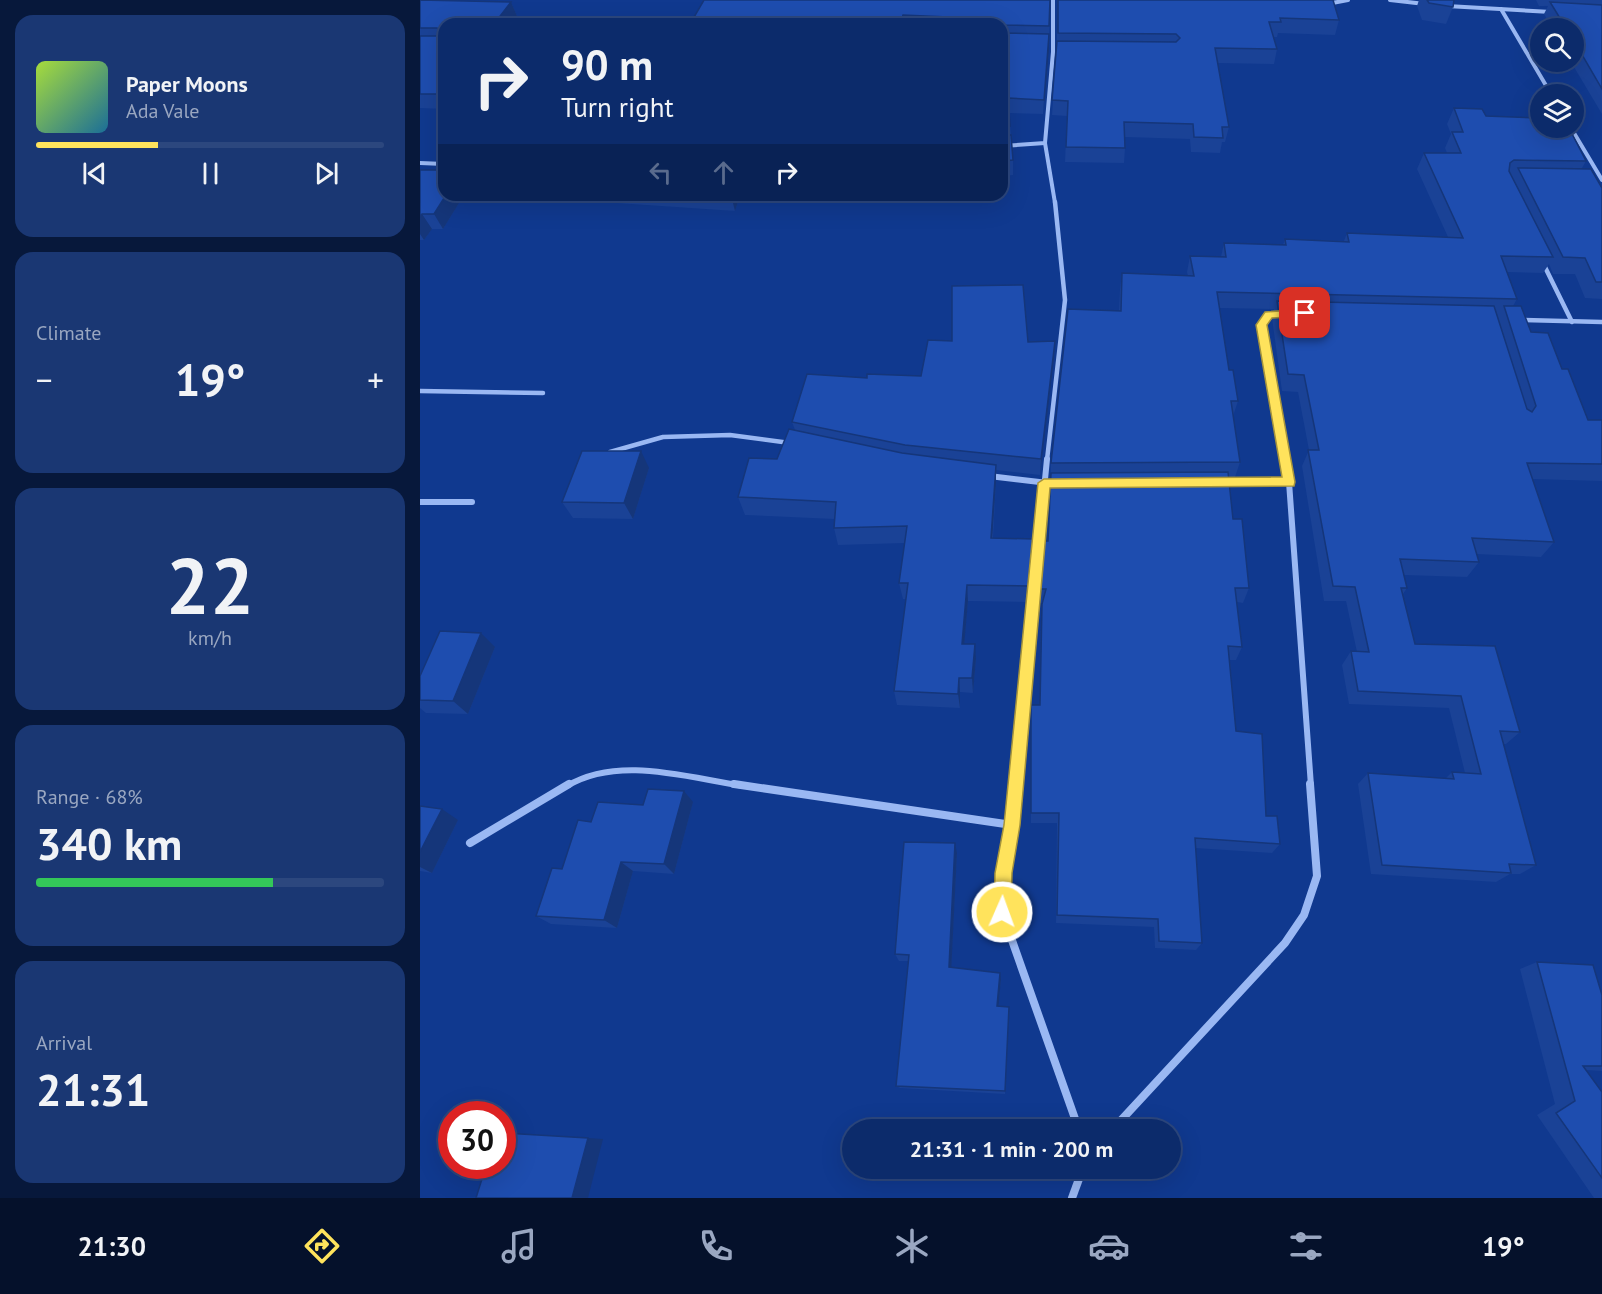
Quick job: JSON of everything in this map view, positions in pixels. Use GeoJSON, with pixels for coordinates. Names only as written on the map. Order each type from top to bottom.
{"type":"FeatureCollection","features":[{"type":"Feature","properties":{"kind":"street"},"geometry":{"type":"LineString","coordinates":[[1319,5],[1348,0]]}},
{"type":"Feature","properties":{"kind":"street"},"geometry":{"type":"LineString","coordinates":[[1390,0],[1429,4]]}},
{"type":"Feature","properties":{"kind":"street"},"geometry":{"type":"LineString","coordinates":[[1065,2],[1053,1],[1051,45],[1053,52],[1045,143],[1054,189],[1065,300],[1044,483],[1012,825],[1004,873],[1002,912],[1075,1119]]}},
{"type":"Feature","properties":{"kind":"street"},"geometry":{"type":"LineString","coordinates":[[1439,5],[1557,12]]}},
{"type":"Feature","properties":{"kind":"street"},"geometry":{"type":"LineString","coordinates":[[1502,9],[1545,84]]}},
{"type":"Feature","properties":{"kind":"street"},"geometry":{"type":"LineString","coordinates":[[1053,52],[1064,52]]}},
{"type":"Feature","properties":{"kind":"street"},"geometry":{"type":"LineString","coordinates":[[1577,138],[1602,181]]}},
{"type":"Feature","properties":{"kind":"street"},"geometry":{"type":"LineString","coordinates":[[1008,146],[1045,143]]}},
{"type":"Feature","properties":{"kind":"street"},"geometry":{"type":"LineString","coordinates":[[420,163],[438,164]]}},
{"type":"Feature","properties":{"kind":"street"},"geometry":{"type":"LineString","coordinates":[[1591,181],[1602,181]]}},
{"type":"Feature","properties":{"kind":"street"},"geometry":{"type":"LineString","coordinates":[[1541,258],[1572,322]]}},
{"type":"Feature","properties":{"kind":"street"},"geometry":{"type":"LineString","coordinates":[[1122,1119],[1285,943],[1304,915],[1317,876],[1289,482],[1262,325],[1269,314],[1293,313]]}},
{"type":"Feature","properties":{"kind":"street"},"geometry":{"type":"LineString","coordinates":[[1512,320],[1602,322]]}},
{"type":"Feature","properties":{"kind":"street"},"geometry":{"type":"LineString","coordinates":[[420,391],[543,393]]}},
{"type":"Feature","properties":{"kind":"street"},"geometry":{"type":"LineString","coordinates":[[610,452],[663,437],[729,435],[794,443]]}},
{"type":"Feature","properties":{"kind":"street"},"geometry":{"type":"LineString","coordinates":[[987,476],[1056,483]]}},
{"type":"Feature","properties":{"kind":"street"},"geometry":{"type":"LineString","coordinates":[[1219,483],[1289,482]]}},
{"type":"Feature","properties":{"kind":"street"},"geometry":{"type":"LineString","coordinates":[[420,502],[472,502]]}},
{"type":"Feature","properties":{"kind":"street"},"geometry":{"type":"LineString","coordinates":[[470,843],[580,778],[628,769],[1012,825]]}},
{"type":"Feature","properties":{"kind":"street"},"geometry":{"type":"LineString","coordinates":[[1072,1198],[1079,1179]]}},
{"type":"Feature","properties":{"kind":"building"},"geometry":{"type":"Polygon","coordinates":[[[420,0],[511,2],[499,18],[438,18],[438,29],[420,28],[420,0]]]}},
{"type":"Feature","properties":{"kind":"building"},"geometry":{"type":"Polygon","coordinates":[[[704,0],[1050,0],[1049,26],[1008,25],[1008,18],[903,15],[902,18],[694,18],[704,0]]]}},
{"type":"Feature","properties":{"kind":"building"},"geometry":{"type":"Polygon","coordinates":[[[1058,0],[1333,0],[1339,20],[1280,18],[1281,22],[1269,22],[1277,49],[1215,48],[1229,127],[1222,127],[1223,138],[1194,137],[1193,124],[1124,122],[1125,148],[1066,147],[1068,101],[1052,100],[1057,41],[1176,42],[1180,38],[1176,34],[1058,33],[1058,0]]]}},
{"type":"Feature","properties":{"kind":"building"},"geometry":{"type":"Polygon","coordinates":[[[1427,0],[1454,0],[1453,7],[1429,3],[1427,0]]]}},
{"type":"Feature","properties":{"kind":"building"},"geometry":{"type":"Polygon","coordinates":[[[1550,2],[1602,5],[1602,89],[1584,58],[1584,18],[1560,18],[1550,2]]]}},
{"type":"Feature","properties":{"kind":"building"},"geometry":{"type":"Polygon","coordinates":[[[1008,33],[1049,34],[1044,100],[1008,98],[1008,33]]]}},
{"type":"Feature","properties":{"kind":"building"},"geometry":{"type":"Polygon","coordinates":[[[420,36],[437,36],[438,94],[420,94],[420,36]]]}},
{"type":"Feature","properties":{"kind":"building"},"geometry":{"type":"Polygon","coordinates":[[[1008,98],[1010,126],[1008,126],[1008,98]]]}},
{"type":"Feature","properties":{"kind":"building"},"geometry":{"type":"Polygon","coordinates":[[[1454,108],[1482,109],[1486,116],[1530,118],[1530,138],[1574,138],[1586,161],[1514,160],[1510,163],[1509,171],[1553,257],[1501,256],[1517,299],[1217,292],[1229,370],[1233,370],[1238,401],[1231,401],[1240,462],[1051,463],[1068,309],[1121,311],[1122,273],[1194,276],[1190,256],[1226,257],[1224,243],[1286,245],[1285,239],[1349,242],[1347,233],[1463,238],[1424,153],[1461,153],[1452,132],[1463,132],[1454,108]]]}},
{"type":"Feature","properties":{"kind":"building"},"geometry":{"type":"Polygon","coordinates":[[[1008,135],[1011,135],[1013,160],[1008,160],[1008,135]]]}},
{"type":"Feature","properties":{"kind":"building"},"geometry":{"type":"Polygon","coordinates":[[[1518,168],[1591,169],[1602,188],[1602,282],[1596,282],[1585,258],[1563,257],[1518,168]]]}},
{"type":"Feature","properties":{"kind":"building"},"geometry":{"type":"Polygon","coordinates":[[[420,170],[438,170],[438,201],[442,201],[434,214],[422,214],[420,217],[420,170]]]}},
{"type":"Feature","properties":{"kind":"building"},"geometry":{"type":"Polygon","coordinates":[[[1023,285],[1028,342],[1055,341],[1041,459],[905,445],[792,422],[807,374],[867,378],[867,374],[921,376],[928,340],[952,341],[952,286],[1023,285]]]}},
{"type":"Feature","properties":{"kind":"building"},"geometry":{"type":"Polygon","coordinates":[[[1277,301],[1494,306],[1527,409],[1532,412],[1536,406],[1504,306],[1521,306],[1531,332],[1548,333],[1562,369],[1568,369],[1588,420],[1602,420],[1602,464],[1527,463],[1554,542],[1472,538],[1479,562],[1400,559],[1407,588],[1401,588],[1415,644],[1495,646],[1520,732],[1500,731],[1536,865],[1509,864],[1511,873],[1382,865],[1368,773],[1454,779],[1452,772],[1481,774],[1461,696],[1358,691],[1351,651],[1369,652],[1355,587],[1333,586],[1308,450],[1319,450],[1304,375],[1288,374],[1277,301]]]}},
{"type":"Feature","properties":{"kind":"building"},"geometry":{"type":"Polygon","coordinates":[[[789,429],[902,453],[996,465],[991,538],[1033,539],[1028,586],[967,585],[962,644],[975,644],[972,678],[959,678],[958,694],[894,691],[908,583],[899,583],[907,526],[834,528],[836,502],[738,497],[749,458],[777,459],[789,429]]]}},
{"type":"Feature","properties":{"kind":"building"},"geometry":{"type":"Polygon","coordinates":[[[582,451],[641,451],[624,503],[562,502],[582,451]]]}},
{"type":"Feature","properties":{"kind":"building"},"geometry":{"type":"Polygon","coordinates":[[[1228,472],[1233,519],[1242,519],[1249,588],[1235,588],[1242,647],[1228,646],[1236,731],[1262,734],[1266,816],[1277,816],[1280,844],[1195,838],[1202,943],[1159,941],[1158,919],[1057,915],[1059,813],[1031,813],[1031,705],[1040,705],[1042,604],[1046,589],[1039,589],[1044,541],[1048,541],[1051,473],[1228,472]]]}},
{"type":"Feature","properties":{"kind":"building"},"geometry":{"type":"Polygon","coordinates":[[[440,631],[481,633],[453,701],[420,700],[420,676],[440,631]]]}},
{"type":"Feature","properties":{"kind":"building"},"geometry":{"type":"Polygon","coordinates":[[[648,789],[684,791],[664,864],[621,862],[604,920],[536,916],[552,868],[562,869],[578,820],[591,822],[598,802],[643,805],[648,789]]]}},
{"type":"Feature","properties":{"kind":"building"},"geometry":{"type":"Polygon","coordinates":[[[420,806],[442,809],[420,852],[420,806]]]}},
{"type":"Feature","properties":{"kind":"building"},"geometry":{"type":"Polygon","coordinates":[[[904,842],[955,843],[949,967],[1000,973],[997,1006],[1009,1007],[1005,1091],[896,1086],[909,955],[895,954],[904,842]]]}},
{"type":"Feature","properties":{"kind":"building"},"geometry":{"type":"Polygon","coordinates":[[[1537,962],[1593,965],[1602,995],[1602,1066],[1583,1066],[1602,1092],[1602,1178],[1556,1113],[1575,1101],[1537,962]]]}},
{"type":"Feature","properties":{"kind":"building"},"geometry":{"type":"Polygon","coordinates":[[[516,1134],[588,1138],[572,1198],[476,1198],[482,1179],[516,1179],[516,1134]]]}},
{"type":"Feature","properties":{"kind":"route"},"geometry":{"type":"LineString","coordinates":[[1002,912],[1004,873],[1012,825],[1044,483],[1289,482],[1262,325],[1269,314],[1305,313]]}}]}
